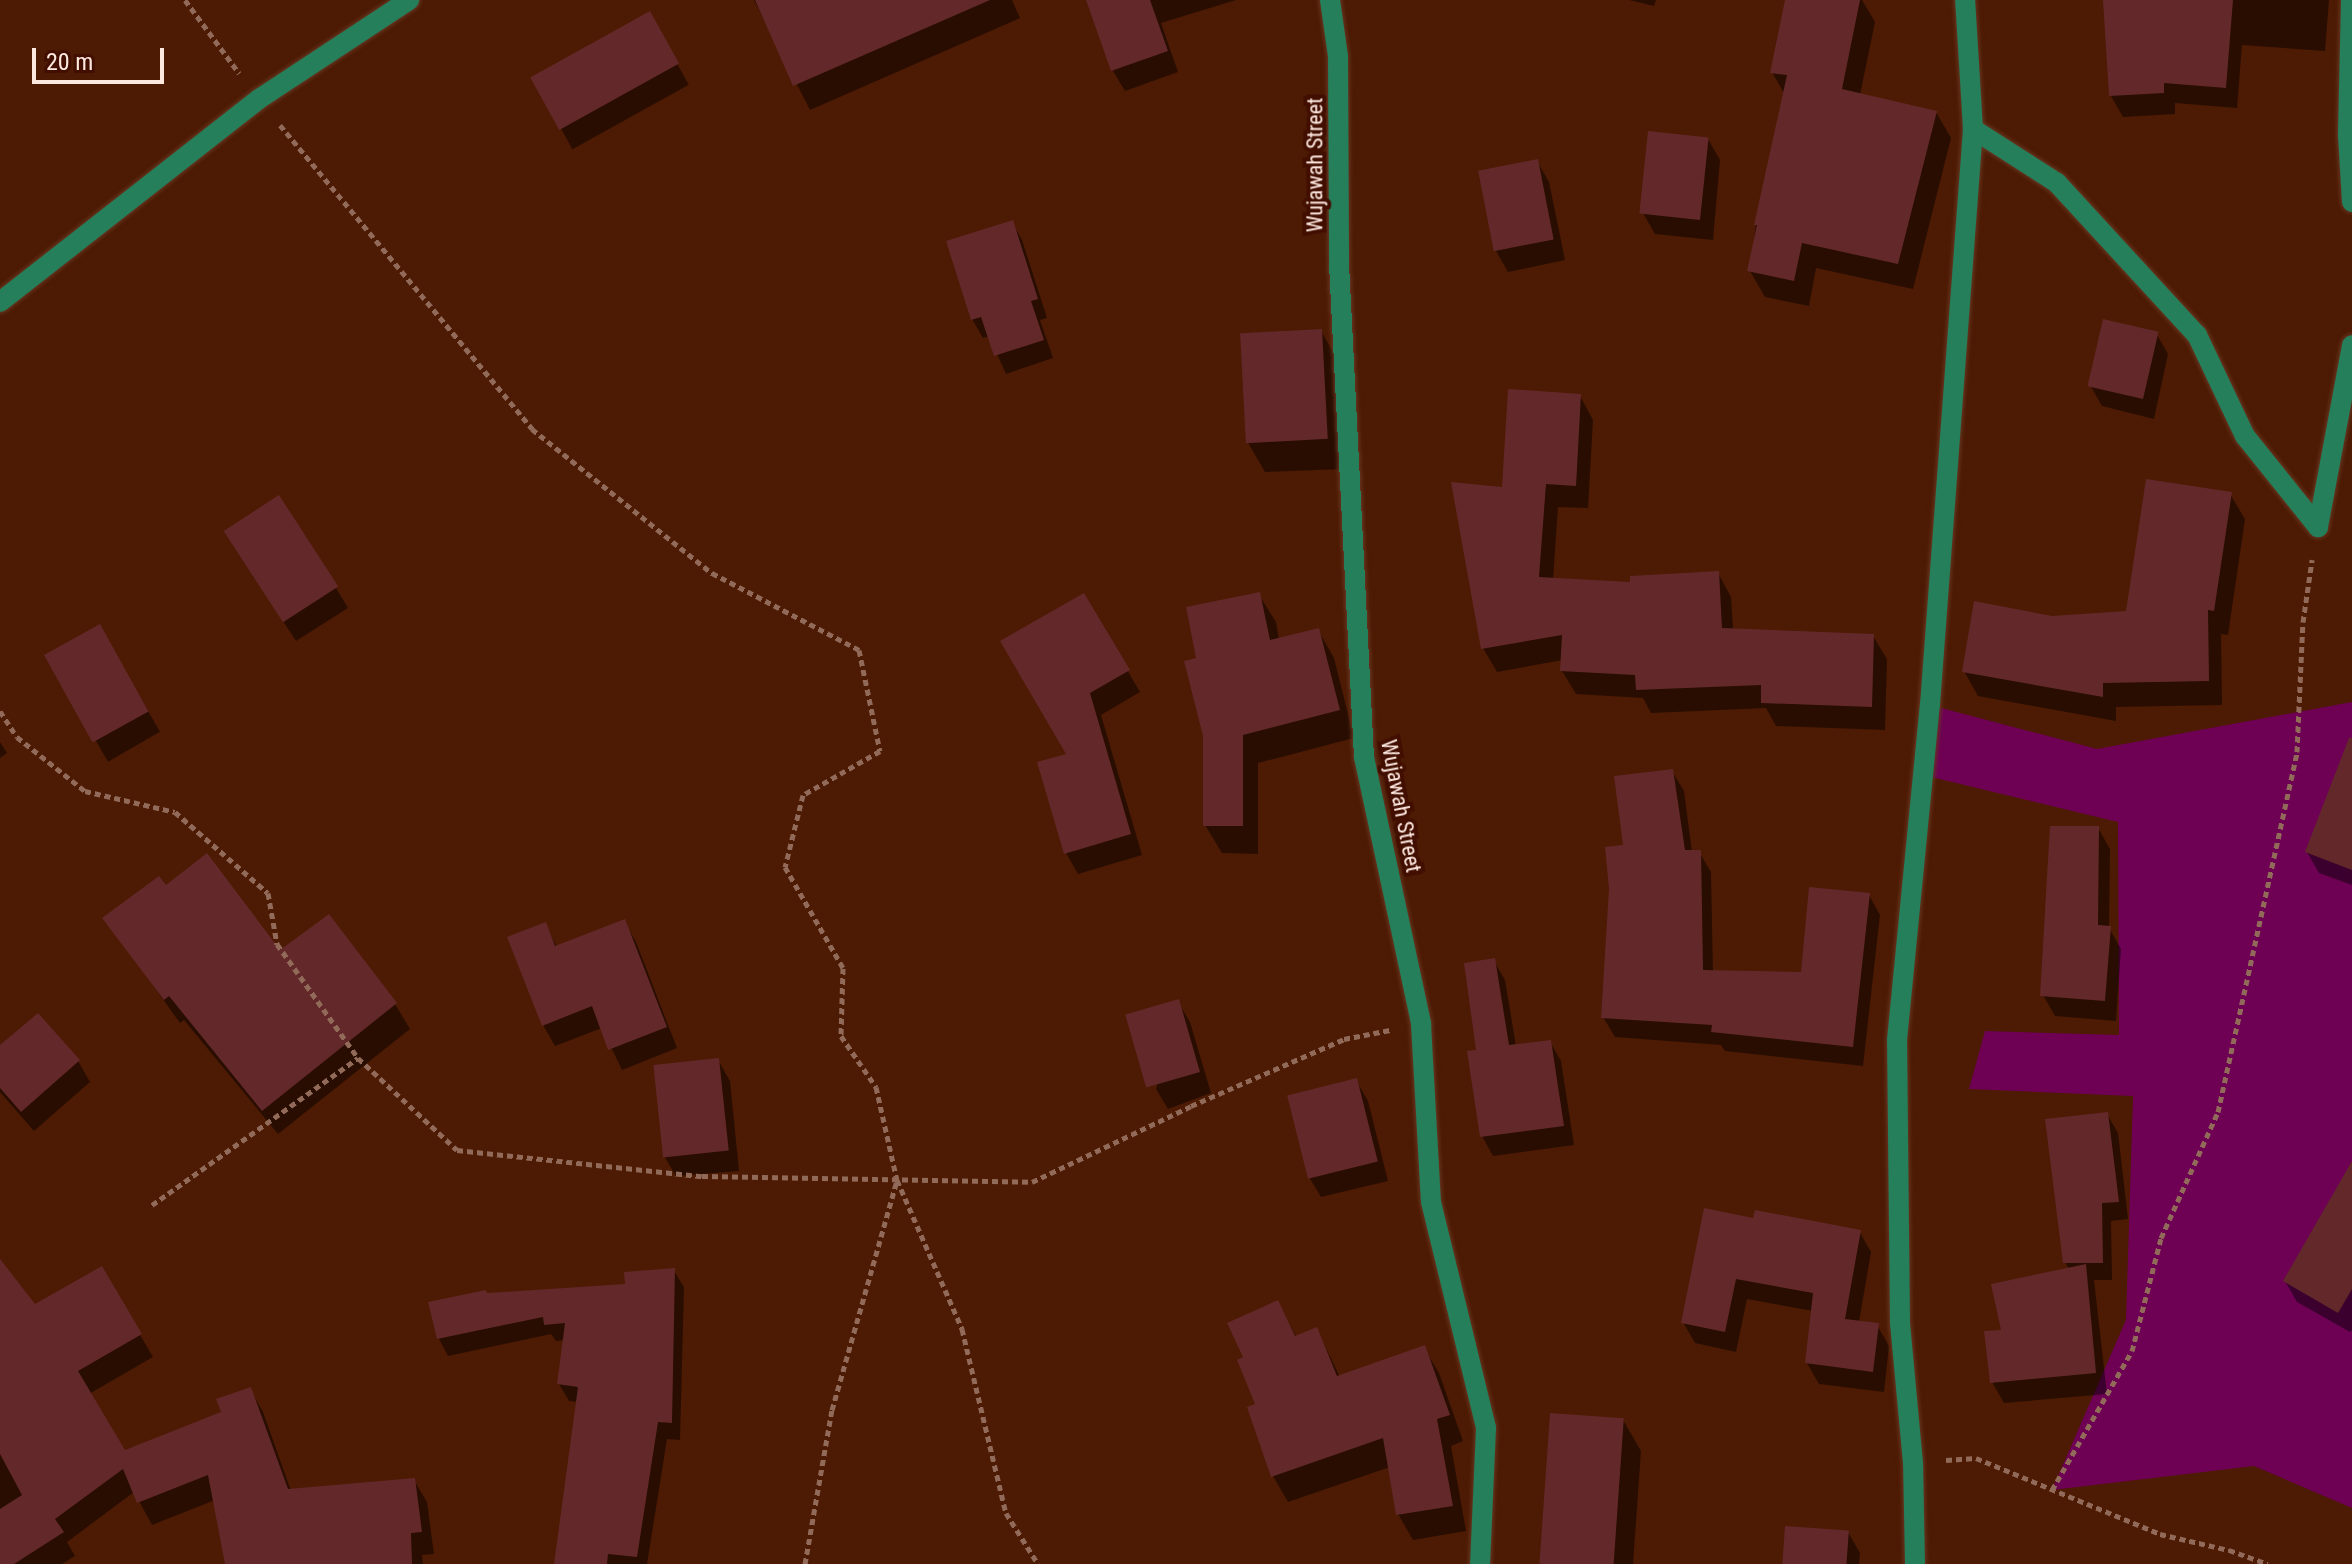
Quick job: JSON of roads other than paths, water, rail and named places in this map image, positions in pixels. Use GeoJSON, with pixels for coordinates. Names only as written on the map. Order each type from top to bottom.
{"type":"FeatureCollection","features":[{"type":"Feature","properties":{"kind":"street"},"geometry":{"type":"LineString","coordinates":[[0,302],[259,99],[409,0]]}},
{"type":"Feature","properties":{"kind":"street","name":"Wujawah Street"},"geometry":{"type":"LineString","coordinates":[[1330,0],[1338,56],[1339,264],[1364,757],[1421,1024],[1431,1202],[1486,1428],[1480,1564]]}},
{"type":"Feature","properties":{"kind":"street"},"geometry":{"type":"LineString","coordinates":[[1915,1564],[1913,1463],[1900,1323],[1897,1040],[1930,705],[1973,129],[1965,0]]}},
{"type":"Feature","properties":{"kind":"street"},"geometry":{"type":"LineString","coordinates":[[2351,0],[2348,135],[2352,202]]}},
{"type":"Feature","properties":{"kind":"street"},"geometry":{"type":"LineString","coordinates":[[1973,129],[2057,183],[2197,335],[2245,436],[2318,527],[2352,345]]}}]}
